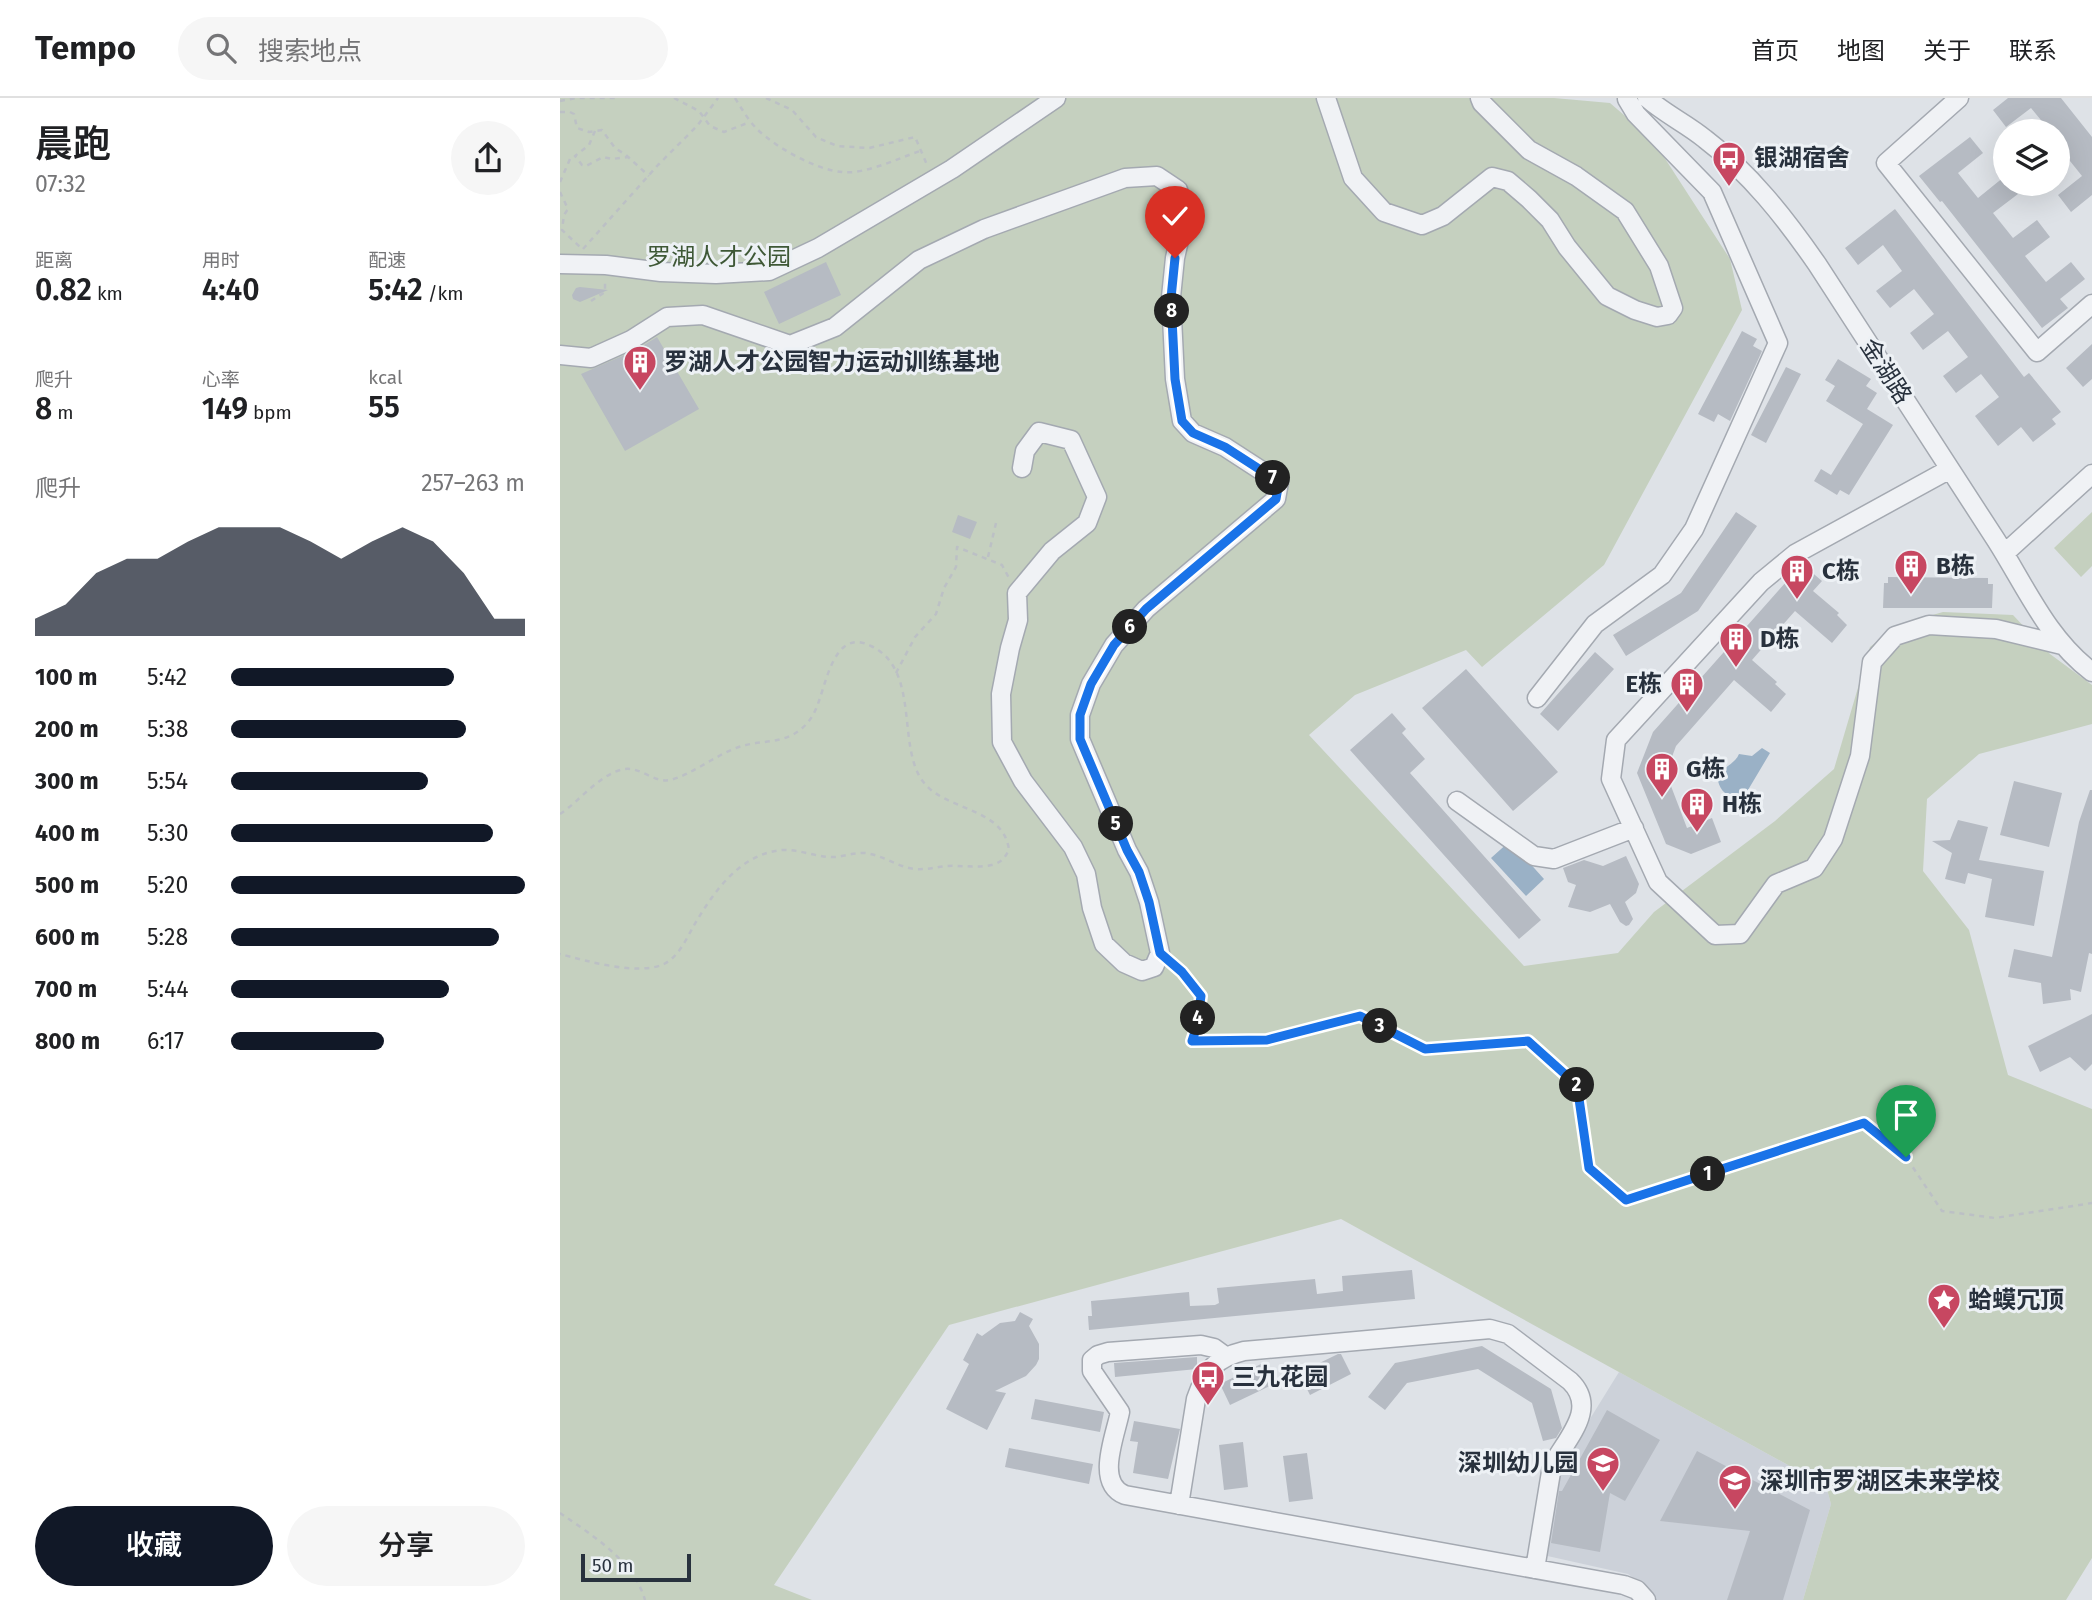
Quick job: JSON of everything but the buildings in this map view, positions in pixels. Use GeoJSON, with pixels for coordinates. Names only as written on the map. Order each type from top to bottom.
{"type":"FeatureCollection","features":[{"type":"Feature","properties":{"kind":"street"},"geometry":{"type":"LineString","coordinates":[[572,259],[661,272],[716,274],[769,271],[818,248],[934,179],[1056,98]]}},
{"type":"Feature","properties":{"kind":"street"},"geometry":{"type":"LineString","coordinates":[[1326,98],[1353,178],[1384,212],[1422,225],[1443,216],[1492,177],[1508,181],[1550,220],[1567,247],[1607,296],[1657,317],[1668,314],[1673,308],[1663,275],[1625,211],[1576,176],[1529,150],[1480,98]]}},
{"type":"Feature","properties":{"kind":"street"},"geometry":{"type":"LineString","coordinates":[[1959,98],[1886,163],[2037,352],[2092,304]]}},
{"type":"Feature","properties":{"kind":"street"},"geometry":{"type":"LineString","coordinates":[[1624,99],[1651,101]]}},
{"type":"Feature","properties":{"kind":"street"},"geometry":{"type":"LineString","coordinates":[[1537,698],[1595,624],[1662,575],[1694,529],[1778,343],[1712,192],[1624,99]]}},
{"type":"Feature","properties":{"kind":"street","name":"金湖路"},"geometry":{"type":"LineString","coordinates":[[1651,101],[1721,152],[1755,185],[1784,219],[1817,264],[2005,553],[2042,619],[2062,645],[2092,672]]}},
{"type":"Feature","properties":{"kind":"street"},"geometry":{"type":"LineString","coordinates":[[560,355],[591,358],[631,340],[667,317],[703,315],[790,345],[835,327],[919,260],[984,229],[1125,178],[1157,176],[1178,190],[1185,214],[1175,258],[1171,298],[1175,379],[1182,421],[1193,433],[1225,447],[1279,482],[1276,499],[1146,609],[1114,645],[1091,684],[1080,715],[1080,739],[1139,872],[1149,902],[1160,953],[1154,967],[1142,971],[1124,964],[1104,944],[1092,908],[1086,874],[1078,856],[1023,781],[1002,742],[1001,694],[1018,620],[1017,593],[1052,551],[1087,523],[1097,497],[1071,440],[1039,432],[1026,451],[1022,468]]}},
{"type":"Feature","properties":{"kind":"street"},"geometry":{"type":"LineString","coordinates":[[1950,469],[1795,554],[1761,582],[1616,740],[1611,779],[1658,882],[1715,935],[1740,934],[1776,884],[1814,868],[1833,839],[1860,756],[1872,662],[1895,636],[1930,625],[1996,629],[2062,645]]}},
{"type":"Feature","properties":{"kind":"street"},"geometry":{"type":"LineString","coordinates":[[2005,553],[2092,474]]}},
{"type":"Feature","properties":{"kind":"street"},"geometry":{"type":"LineString","coordinates":[[1458,801],[1534,856],[1554,859],[1634,828]]}},
{"type":"Feature","properties":{"kind":"street"},"geometry":{"type":"LineString","coordinates":[[1179,1505],[1196,1399],[1201,1384],[1212,1367],[1225,1356],[1244,1351],[1480,1328],[1508,1334],[1570,1381],[1583,1402],[1581,1417],[1551,1472],[1535,1569]]}},
{"type":"Feature","properties":{"kind":"street"},"geometry":{"type":"LineString","coordinates":[[1225,1356],[1214,1348],[1201,1345],[1108,1352],[1092,1360],[1092,1371],[1120,1412],[1108,1468],[1114,1489],[1125,1495],[1624,1585],[1637,1590],[1646,1600]]}},
{"type":"Feature","properties":{"kind":"path"},"geometry":{"type":"LineString","coordinates":[[560,101],[576,98],[620,98]]}},
{"type":"Feature","properties":{"kind":"path"},"geometry":{"type":"LineString","coordinates":[[674,98],[699,111],[710,126],[724,132],[750,122]]}},
{"type":"Feature","properties":{"kind":"path"},"geometry":{"type":"LineString","coordinates":[[560,192],[568,209],[564,215],[562,230],[572,259],[697,126],[718,98]]}},
{"type":"Feature","properties":{"kind":"path"},"geometry":{"type":"LineString","coordinates":[[735,98],[750,122],[767,138],[796,156],[844,173],[870,168],[920,151]]}},
{"type":"Feature","properties":{"kind":"path"},"geometry":{"type":"LineString","coordinates":[[766,98],[792,110],[817,136],[837,146],[869,148],[915,137],[934,179]]}},
{"type":"Feature","properties":{"kind":"path"},"geometry":{"type":"LineString","coordinates":[[560,112],[574,114],[577,128],[589,132],[602,130],[615,148],[649,176]]}},
{"type":"Feature","properties":{"kind":"path"},"geometry":{"type":"LineString","coordinates":[[560,182],[570,159],[589,145],[595,131]]}},
{"type":"Feature","properties":{"kind":"path"},"geometry":{"type":"LineString","coordinates":[[575,156],[586,166],[598,158],[628,157]]}},
{"type":"Feature","properties":{"kind":"path"},"geometry":{"type":"LineString","coordinates":[[591,301],[605,292],[606,265]]}},
{"type":"Feature","properties":{"kind":"path"},"geometry":{"type":"LineString","coordinates":[[988,557],[996,523]]}},
{"type":"Feature","properties":{"kind":"path"},"geometry":{"type":"LineString","coordinates":[[896,673],[915,637],[936,614],[944,588],[956,568],[957,547],[988,557],[1002,565]]}},
{"type":"Feature","properties":{"kind":"path"},"geometry":{"type":"LineString","coordinates":[[560,814],[601,781],[626,769],[640,771],[658,780],[671,780],[728,751],[794,734],[807,724],[814,714],[833,660],[854,642],[862,642],[886,656],[896,673],[905,701],[913,762],[925,785],[988,818],[998,827],[1008,843],[1009,850],[1004,859],[993,865],[915,869],[896,865],[869,853],[856,852],[832,858],[796,850],[780,850],[750,859],[739,867],[702,912],[678,952],[665,963],[648,968],[626,967],[560,954]]}},
{"type":"Feature","properties":{"kind":"path"},"geometry":{"type":"LineString","coordinates":[[1160,953],[1182,972],[1201,996],[1192,1041],[1267,1040],[1360,1016],[1425,1049],[1528,1041],[1577,1085],[1589,1168],[1626,1200],[1864,1123],[1906,1157],[1942,1211],[1995,1217],[2092,1203]]}},
{"type":"Feature","properties":{"kind":"path"},"geometry":{"type":"LineString","coordinates":[[560,1513],[628,1568],[645,1600]]}},
{"type":"Feature","properties":{"kind":"shaded area","name":"深圳市罗湖区未来学校"},"geometry":{"type":"Polygon","coordinates":[[[1619,1372],[1826,1486],[1831,1504],[1803,1600],[1651,1600],[1650,1589],[1628,1574],[1543,1555],[1559,1469],[1619,1372]]]}},
{"type":"Feature","properties":{"kind":"green space","name":"罗湖人才公园"},"geometry":{"type":"Polygon","coordinates":[[[560,98],[1554,98],[1610,103],[1653,140],[1730,259],[1742,310],[1604,565],[1482,667],[1466,650],[1355,695],[1309,735],[1524,966],[1618,953],[1654,912],[1775,821],[1834,769],[1870,647],[1898,625],[1943,612],[2013,615],[2050,654],[2092,685],[2092,724],[1979,754],[1927,799],[1923,871],[1969,930],[2008,1075],[2092,1109],[2092,1558],[2066,1600],[1803,1600],[1831,1504],[1826,1486],[1341,1219],[949,1325],[774,1585],[812,1600],[560,1600],[560,98]]]}},
{"type":"Feature","properties":{"kind":"green space"},"geometry":{"type":"Polygon","coordinates":[[[2092,512],[2092,566],[2081,577],[2054,548],[2092,512]]]}},
{"type":"Feature","properties":{"kind":"water"},"geometry":{"type":"Polygon","coordinates":[[[1762,748],[1770,753],[1748,790],[1734,796],[1726,794],[1718,781],[1721,772],[1739,754],[1752,756],[1762,748]]]}},
{"type":"Feature","properties":{"kind":"water"},"geometry":{"type":"Polygon","coordinates":[[[1510,841],[1544,879],[1526,896],[1491,858],[1510,841]]]}},
{"type":"Feature","properties":{"kind":"place","name":"银湖宿舍"},"geometry":{"type":"Point","coordinates":[1729,188]}},
{"type":"Feature","properties":{"kind":"place","name":"罗湖人才公园智力运动训练基地"},"geometry":{"type":"Point","coordinates":[640,392]}},
{"type":"Feature","properties":{"kind":"place","name":"B栋"},"geometry":{"type":"Point","coordinates":[1911,596]}},
{"type":"Feature","properties":{"kind":"place","name":"C栋"},"geometry":{"type":"Point","coordinates":[1797,601]}},
{"type":"Feature","properties":{"kind":"place","name":"D栋"},"geometry":{"type":"Point","coordinates":[1736,669]}},
{"type":"Feature","properties":{"kind":"place","name":"E栋"},"geometry":{"type":"Point","coordinates":[1687,714]}},
{"type":"Feature","properties":{"kind":"place","name":"G栋"},"geometry":{"type":"Point","coordinates":[1662,799]}},
{"type":"Feature","properties":{"kind":"place","name":"H栋"},"geometry":{"type":"Point","coordinates":[1697,834]}},
{"type":"Feature","properties":{"kind":"place","name":"蛤蟆冗顶"},"geometry":{"type":"Point","coordinates":[1944,1330]}},
{"type":"Feature","properties":{"kind":"place","name":"三九花园"},"geometry":{"type":"Point","coordinates":[1208,1407]}},
{"type":"Feature","properties":{"kind":"place","name":"深圳幼儿园"},"geometry":{"type":"Point","coordinates":[1603,1493]}},
{"type":"Feature","properties":{"kind":"place","name":"深圳市罗湖区未来学校"},"geometry":{"type":"Point","coordinates":[1735,1511]}},
{"type":"Feature","properties":{"kind":"route"},"geometry":{"type":"LineString","coordinates":[[1175,258],[1171,298],[1175,379],[1182,421],[1193,433],[1225,447],[1279,482],[1276,499],[1146,609],[1114,645],[1091,684],[1080,715],[1080,739],[1139,872],[1149,902],[1160,953],[1182,972],[1201,996],[1192,1041],[1267,1040],[1360,1016],[1425,1049],[1528,1041],[1577,1085],[1589,1168],[1626,1200],[1864,1123],[1906,1157]]}}]}
